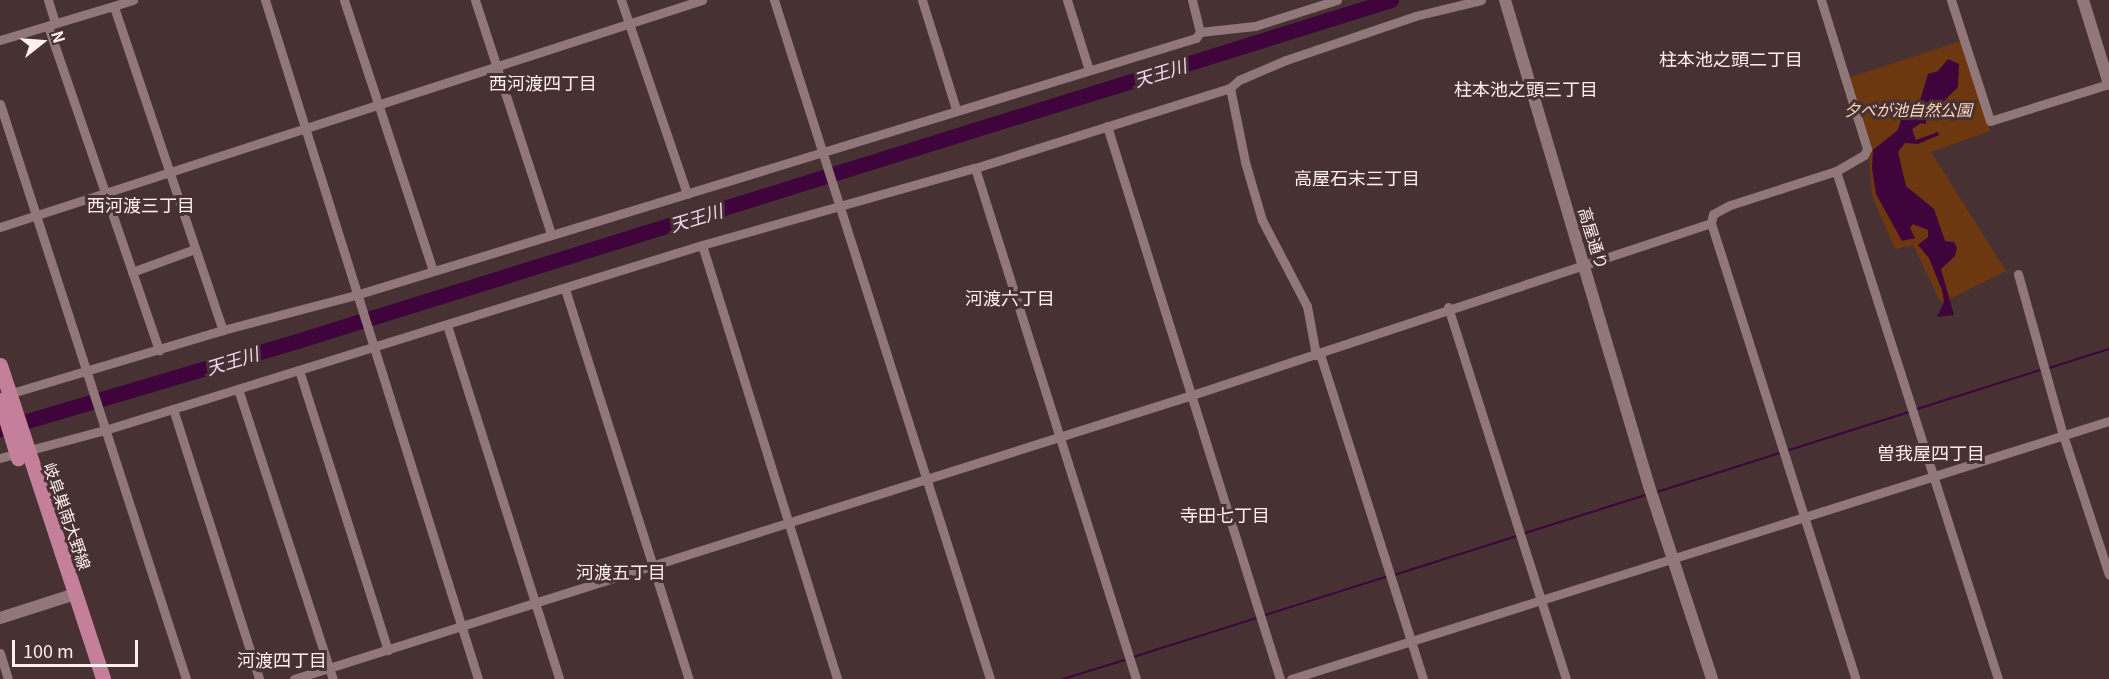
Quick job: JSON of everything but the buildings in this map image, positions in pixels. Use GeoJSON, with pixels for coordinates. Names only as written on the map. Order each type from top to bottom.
{"type":"FeatureCollection","features":[{"type":"Feature","properties":{"kind":"main road","name":"岐阜巣南大野線"},"geometry":{"type":"LineString","coordinates":[[0,365],[3,396],[71,596],[103,679]]}},
{"type":"Feature","properties":{"kind":"main road","name":"岐阜巣南大野線"},"geometry":{"type":"LineString","coordinates":[[71,596],[94,679]]}},
{"type":"Feature","properties":{"kind":"street"},"geometry":{"type":"LineString","coordinates":[[48,0],[51,25],[105,194],[159,351]]}},
{"type":"Feature","properties":{"kind":"street"},"geometry":{"type":"LineString","coordinates":[[0,40],[133,0]]}},
{"type":"Feature","properties":{"kind":"street"},"geometry":{"type":"LineString","coordinates":[[265,0],[303,128],[361,298],[478,679]]}},
{"type":"Feature","properties":{"kind":"street"},"geometry":{"type":"LineString","coordinates":[[344,0],[433,270]]}},
{"type":"Feature","properties":{"kind":"street"},"geometry":{"type":"LineString","coordinates":[[475,0],[551,234]]}},
{"type":"Feature","properties":{"kind":"street"},"geometry":{"type":"LineString","coordinates":[[621,0],[687,194]]}},
{"type":"Feature","properties":{"kind":"street"},"geometry":{"type":"LineString","coordinates":[[0,226],[702,0]]}},
{"type":"Feature","properties":{"kind":"street"},"geometry":{"type":"LineString","coordinates":[[774,0],[841,202],[990,679]]}},
{"type":"Feature","properties":{"kind":"street"},"geometry":{"type":"LineString","coordinates":[[922,0],[956,109]]}},
{"type":"Feature","properties":{"kind":"street"},"geometry":{"type":"LineString","coordinates":[[1067,0],[1089,70]]}},
{"type":"Feature","properties":{"kind":"street"},"geometry":{"type":"LineString","coordinates":[[3,396],[223,330],[361,298],[433,270],[687,194],[826,156],[956,109],[1196,38],[1200,32],[1192,0]]}},
{"type":"Feature","properties":{"kind":"street"},"geometry":{"type":"LineString","coordinates":[[1200,32],[1255,26],[1337,0]]}},
{"type":"Feature","properties":{"kind":"street"},"geometry":{"type":"LineString","coordinates":[[0,458],[103,426],[173,409],[299,370],[374,343],[447,325],[841,202],[975,168],[1230,88],[1239,80],[1286,60],[1415,16],[1481,0]]}},
{"type":"Feature","properties":{"kind":"street","name":"高屋通り"},"geometry":{"type":"LineString","coordinates":[[1505,0],[1585,262],[1651,492],[1712,679]]}},
{"type":"Feature","properties":{"kind":"street"},"geometry":{"type":"LineString","coordinates":[[1821,0],[1870,146],[1864,155],[1836,171],[1730,205],[1713,214],[1711,223],[1856,679]]}},
{"type":"Feature","properties":{"kind":"street"},"geometry":{"type":"LineString","coordinates":[[1951,0],[1990,121],[2109,84],[2083,0]]}},
{"type":"Feature","properties":{"kind":"street"},"geometry":{"type":"LineString","coordinates":[[114,6],[223,330]]}},
{"type":"Feature","properties":{"kind":"street"},"geometry":{"type":"LineString","coordinates":[[1230,88],[1245,162],[1262,220],[1307,306],[1318,354],[1423,679]]}},
{"type":"Feature","properties":{"kind":"street"},"geometry":{"type":"LineString","coordinates":[[0,104],[39,214],[84,370],[186,679]]}},
{"type":"Feature","properties":{"kind":"street"},"geometry":{"type":"LineString","coordinates":[[1107,126],[1189,396],[1280,679]]}},
{"type":"Feature","properties":{"kind":"street"},"geometry":{"type":"LineString","coordinates":[[975,168],[1136,679]]}},
{"type":"Feature","properties":{"kind":"street"},"geometry":{"type":"LineString","coordinates":[[1836,171],[1998,679]]}},
{"type":"Feature","properties":{"kind":"street"},"geometry":{"type":"LineString","coordinates":[[294,679],[1189,396],[1318,354],[1448,307],[1711,223]]}},
{"type":"Feature","properties":{"kind":"street"},"geometry":{"type":"LineString","coordinates":[[702,245],[837,679]]}},
{"type":"Feature","properties":{"kind":"street"},"geometry":{"type":"LineString","coordinates":[[132,272],[195,249]]}},
{"type":"Feature","properties":{"kind":"street"},"geometry":{"type":"LineString","coordinates":[[2018,274],[2063,435],[2109,575]]}},
{"type":"Feature","properties":{"kind":"street"},"geometry":{"type":"LineString","coordinates":[[565,289],[689,679]]}},
{"type":"Feature","properties":{"kind":"street"},"geometry":{"type":"LineString","coordinates":[[1448,307],[1516,528],[1566,679]]}},
{"type":"Feature","properties":{"kind":"street"},"geometry":{"type":"LineString","coordinates":[[447,325],[559,679]]}},
{"type":"Feature","properties":{"kind":"street"},"geometry":{"type":"LineString","coordinates":[[299,370],[388,650]]}},
{"type":"Feature","properties":{"kind":"street"},"geometry":{"type":"LineString","coordinates":[[238,388],[333,679]]}},
{"type":"Feature","properties":{"kind":"street"},"geometry":{"type":"LineString","coordinates":[[173,409],[259,679]]}},
{"type":"Feature","properties":{"kind":"street"},"geometry":{"type":"LineString","coordinates":[[1291,679],[2109,421]]}},
{"type":"Feature","properties":{"kind":"street"},"geometry":{"type":"LineString","coordinates":[[0,618],[71,596]]}},
{"type":"Feature","properties":{"kind":"street"},"geometry":{"type":"LineString","coordinates":[[0,653],[8,679]]}},
{"type":"Feature","properties":{"kind":"green space","name":"夕べが池自然公園"},"geometry":{"type":"Polygon","coordinates":[[[1961,41],[1990,131],[1931,152],[2006,271],[1941,303],[1913,245],[1895,249],[1872,196],[1869,154],[1848,78],[1961,41]]]}},
{"type":"Feature","properties":{"kind":"shaded area"},"geometry":{"type":"Polygon","coordinates":[[[1948,59],[1959,64],[1958,87],[1926,119],[1926,124],[1921,123],[1912,129],[1916,140],[1938,132],[1939,135],[1918,144],[1905,143],[1898,152],[1906,186],[1934,209],[1945,241],[1954,242],[1957,248],[1955,256],[1941,269],[1954,315],[1937,317],[1944,302],[1942,290],[1929,258],[1918,245],[1928,237],[1928,230],[1913,224],[1910,228],[1915,238],[1902,241],[1876,194],[1872,168],[1873,150],[1898,130],[1903,113],[1919,104],[1928,74],[1938,71],[1948,59]]]}},
{"type":"Feature","properties":{"kind":"waterway","name":"天王川"},"geometry":{"type":"LineString","coordinates":[[0,429],[297,341],[1391,0]]}},
{"type":"Feature","properties":{"kind":"waterway"},"geometry":{"type":"LineString","coordinates":[[2046,369],[2109,349]]}},
{"type":"Feature","properties":{"kind":"waterway"},"geometry":{"type":"LineString","coordinates":[[1914,410],[2040,370]]}},
{"type":"Feature","properties":{"kind":"waterway"},"geometry":{"type":"LineString","coordinates":[[1786,451],[1909,412]]}},
{"type":"Feature","properties":{"kind":"waterway"},"geometry":{"type":"LineString","coordinates":[[1657,492],[1780,453]]}},
{"type":"Feature","properties":{"kind":"waterway"},"geometry":{"type":"LineString","coordinates":[[1522,534],[1649,494]]}},
{"type":"Feature","properties":{"kind":"waterway"},"geometry":{"type":"LineString","coordinates":[[1394,575],[1517,536]]}},
{"type":"Feature","properties":{"kind":"waterway"},"geometry":{"type":"LineString","coordinates":[[1262,616],[1388,576]]}},
{"type":"Feature","properties":{"kind":"waterway"},"geometry":{"type":"LineString","coordinates":[[1133,657],[1257,618]]}},
{"type":"Feature","properties":{"kind":"waterway"},"geometry":{"type":"LineString","coordinates":[[1063,679],[1128,659]]}},
{"type":"Feature","properties":{"kind":"district","name":"柱本池之頭二丁目"},"geometry":{"type":"Point","coordinates":[1731,58]}},
{"type":"Feature","properties":{"kind":"district","name":"西河渡四丁目"},"geometry":{"type":"Point","coordinates":[543,82]}},
{"type":"Feature","properties":{"kind":"district","name":"柱本池之頭三丁目"},"geometry":{"type":"Point","coordinates":[1526,88]}},
{"type":"Feature","properties":{"kind":"district","name":"高屋石末三丁目"},"geometry":{"type":"Point","coordinates":[1357,177]}},
{"type":"Feature","properties":{"kind":"district","name":"西河渡三丁目"},"geometry":{"type":"Point","coordinates":[141,204]}},
{"type":"Feature","properties":{"kind":"district","name":"河渡六丁目"},"geometry":{"type":"Point","coordinates":[1010,297]}},
{"type":"Feature","properties":{"kind":"district","name":"曽我屋四丁目"},"geometry":{"type":"Point","coordinates":[1931,452]}},
{"type":"Feature","properties":{"kind":"district","name":"寺田七丁目"},"geometry":{"type":"Point","coordinates":[1225,514]}},
{"type":"Feature","properties":{"kind":"district","name":"河渡五丁目"},"geometry":{"type":"Point","coordinates":[621,571]}},
{"type":"Feature","properties":{"kind":"district","name":"河渡四丁目"},"geometry":{"type":"Point","coordinates":[282,659]}}]}
